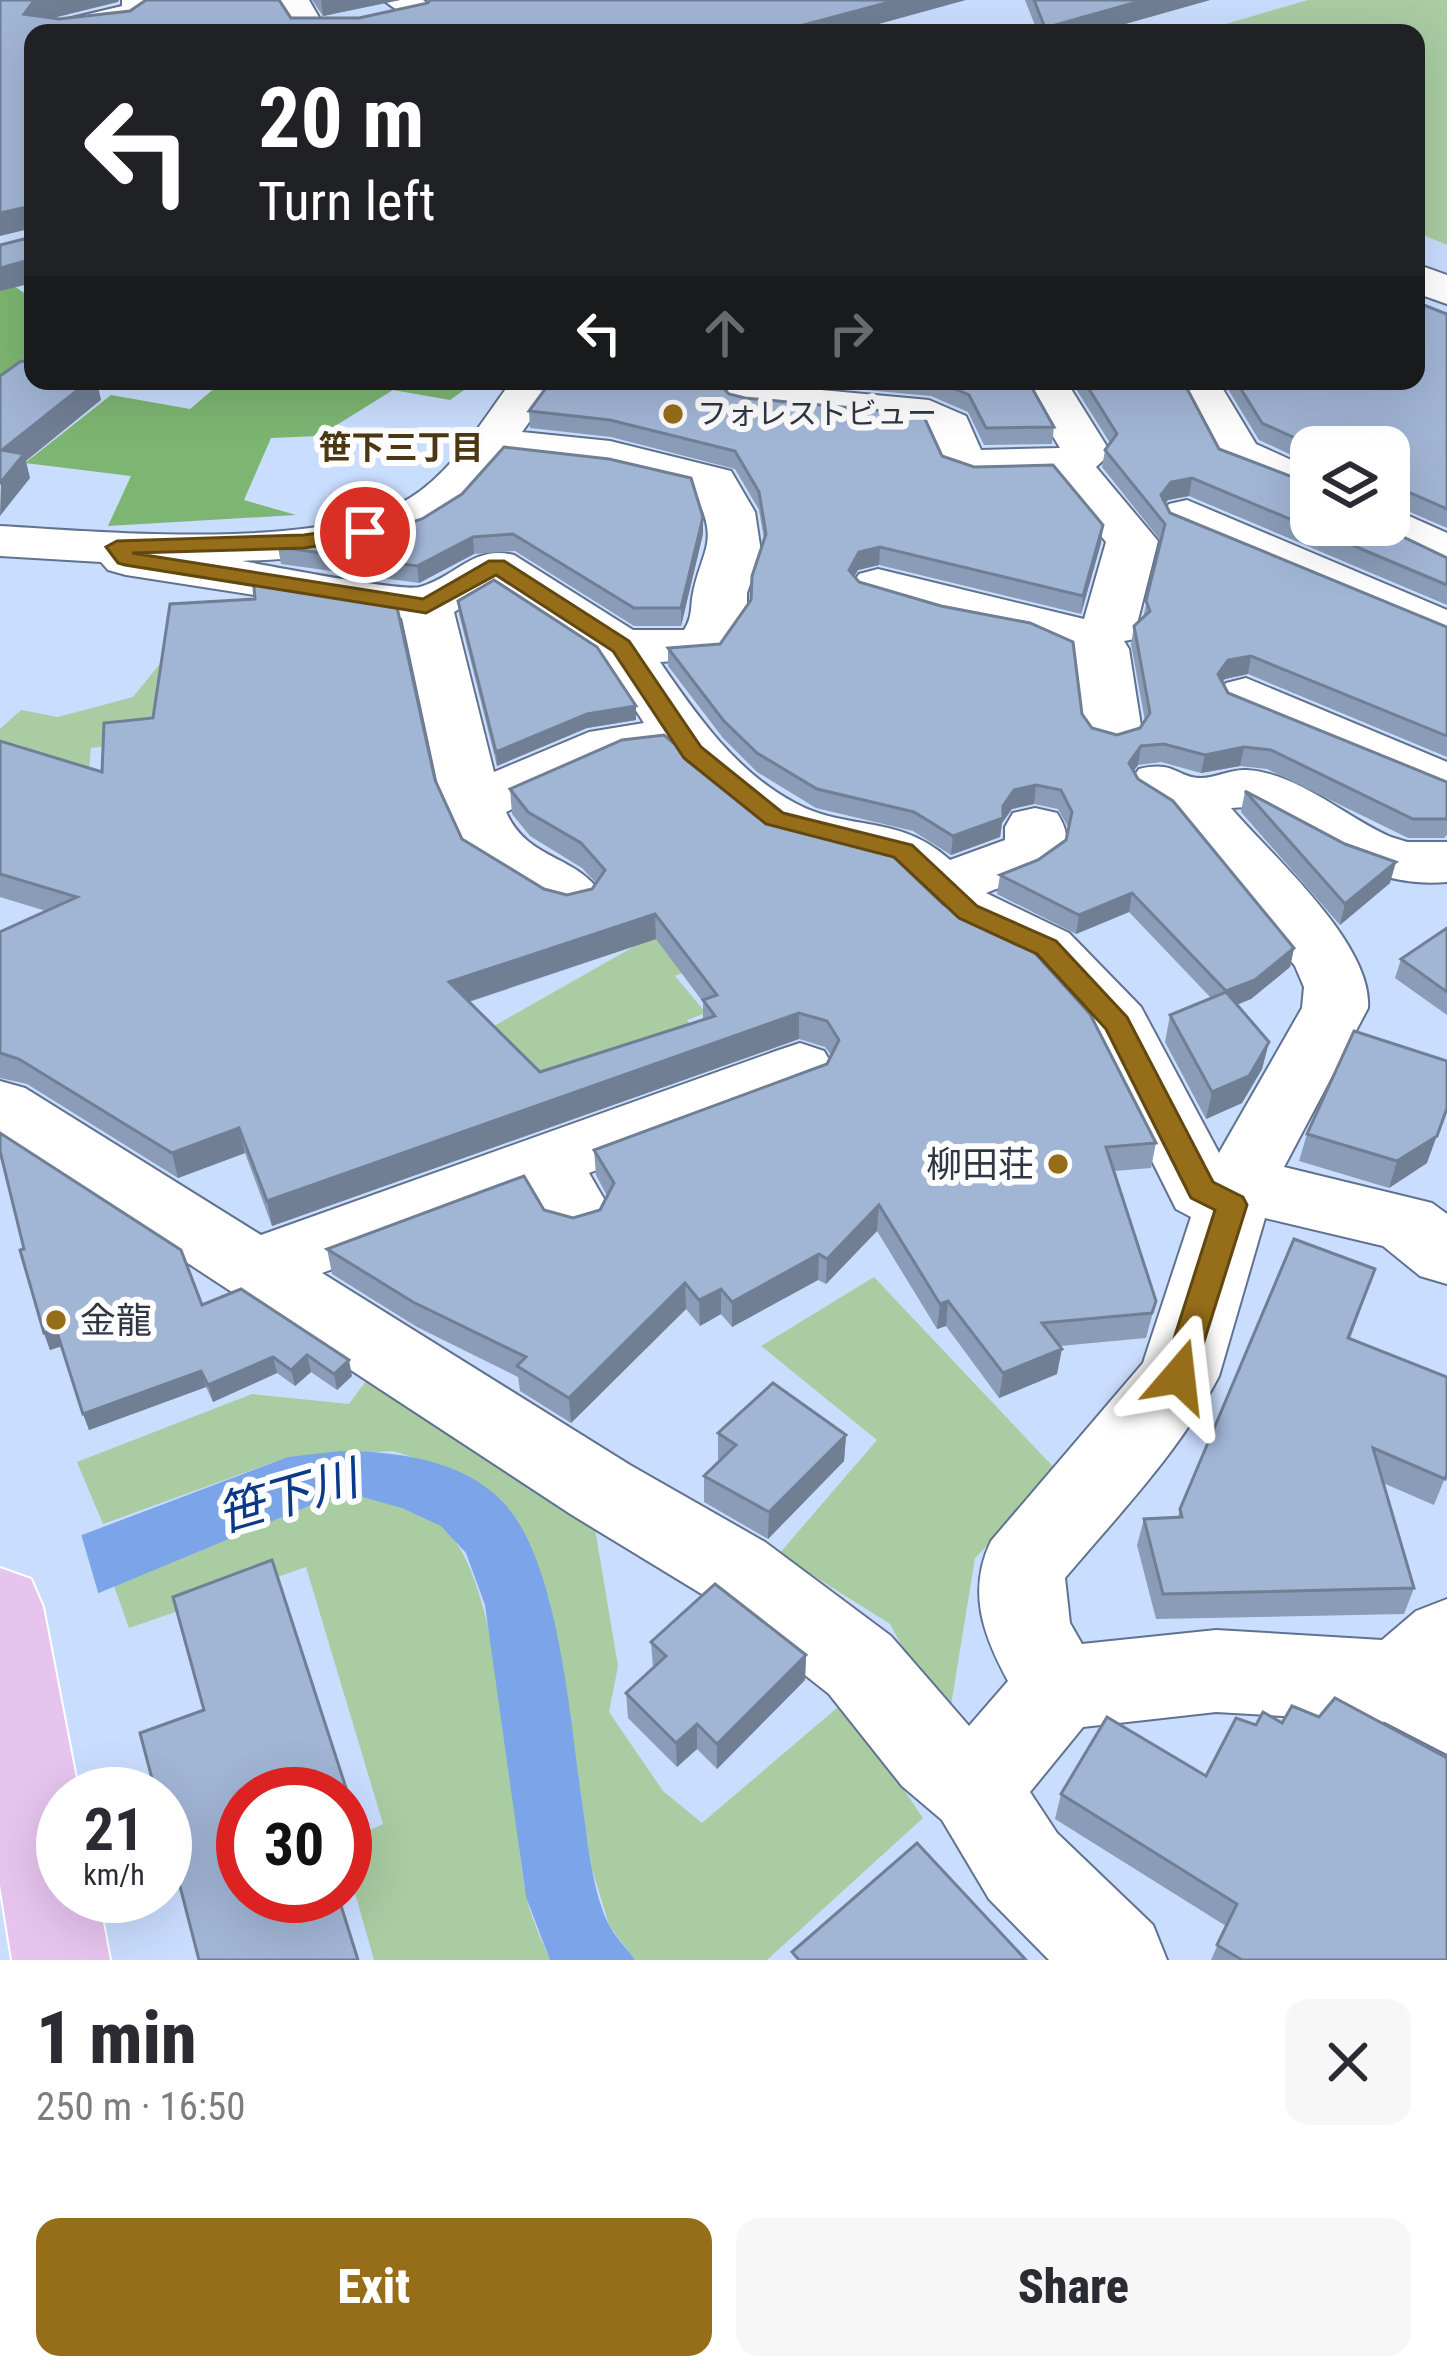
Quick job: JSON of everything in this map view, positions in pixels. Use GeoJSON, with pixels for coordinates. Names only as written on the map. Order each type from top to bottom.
{"type":"FeatureCollection","features":[{"type":"Feature","properties":{"kind":"main road"},"geometry":{"type":"LineString","coordinates":[[4,1655],[61,1960]]}},
{"type":"Feature","properties":{"kind":"street"},"geometry":{"type":"LineString","coordinates":[[250,0],[293,1],[313,24]]}},
{"type":"Feature","properties":{"kind":"street"},"geometry":{"type":"LineString","coordinates":[[88,24],[151,5]]}},
{"type":"Feature","properties":{"kind":"street"},"geometry":{"type":"LineString","coordinates":[[398,10],[431,24]]}},
{"type":"Feature","properties":{"kind":"street"},"geometry":{"type":"LineString","coordinates":[[0,542],[117,547],[304,542],[365,532],[426,510],[455,485],[529,390]]}},
{"type":"Feature","properties":{"kind":"street"},"geometry":{"type":"LineString","coordinates":[[621,646],[701,646],[720,616],[720,592],[735,552],[730,512],[705,477],[704,452],[751,390]]}},
{"type":"Feature","properties":{"kind":"street"},"geometry":{"type":"LineString","coordinates":[[759,390],[929,414],[950,426],[959,459],[974,465],[1066,464],[1088,453],[1049,390]]}},
{"type":"Feature","properties":{"kind":"street"},"geometry":{"type":"LineString","coordinates":[[1200,390],[1237,454],[1290,478]]}},
{"type":"Feature","properties":{"kind":"street"},"geometry":{"type":"LineString","coordinates":[[488,443],[610,456],[705,477]]}},
{"type":"Feature","properties":{"kind":"street"},"geometry":{"type":"LineString","coordinates":[[1066,464],[1132,541],[1111,620],[1116,627],[1078,637]]}},
{"type":"Feature","properties":{"kind":"street"},"geometry":{"type":"LineString","coordinates":[[1186,515],[1447,630]]}},
{"type":"Feature","properties":{"kind":"street"},"geometry":{"type":"LineString","coordinates":[[1410,535],[1447,557]]}},
{"type":"Feature","properties":{"kind":"street"},"geometry":{"type":"LineString","coordinates":[[117,547],[125,559],[426,606],[496,566],[621,646],[693,752],[775,818],[903,851],[968,912],[1046,948],[1117,1024],[1202,1190],[1433,1223]]}},
{"type":"Feature","properties":{"kind":"street"},"geometry":{"type":"LineString","coordinates":[[878,585],[941,604],[1043,623],[1102,649],[1113,732]]}},
{"type":"Feature","properties":{"kind":"street"},"geometry":{"type":"LineString","coordinates":[[426,606],[472,804],[491,848],[570,895]]}},
{"type":"Feature","properties":{"kind":"street"},"geometry":{"type":"LineString","coordinates":[[1246,695],[1447,784]]}},
{"type":"Feature","properties":{"kind":"street"},"geometry":{"type":"LineString","coordinates":[[472,804],[610,744],[681,736]]}},
{"type":"Feature","properties":{"kind":"street"},"geometry":{"type":"LineString","coordinates":[[1059,1688],[1027,1631],[1021,1568],[1146,1423],[1179,1376],[1235,1195],[1335,1008],[1336,987],[1325,958],[1176,792],[1203,796],[1235,788],[1258,790],[1372,853],[1399,862],[1447,862]]}},
{"type":"Feature","properties":{"kind":"street"},"geometry":{"type":"LineString","coordinates":[[940,887],[1036,850],[1035,826]]}},
{"type":"Feature","properties":{"kind":"street"},"geometry":{"type":"LineString","coordinates":[[256,1267],[560,1186],[803,1070]]}},
{"type":"Feature","properties":{"kind":"street"},"geometry":{"type":"LineString","coordinates":[[0,1106],[601,1490],[735,1569],[860,1665],[934,1755],[975,1788],[1023,1866],[1118,1960]]}},
{"type":"Feature","properties":{"kind":"street"},"geometry":{"type":"LineString","coordinates":[[975,1788],[1059,1688],[1216,1671],[1431,1678]]}},
{"type":"Feature","properties":{"kind":"green space"},"geometry":{"type":"Polygon","coordinates":[[[1308,0],[1447,0],[1447,245],[1425,236],[1425,24],[1226,24],[1308,0]]]}},
{"type":"Feature","properties":{"kind":"green space"},"geometry":{"type":"Polygon","coordinates":[[[11,284],[24,293],[24,369],[0,378],[0,290],[11,284]]]}},
{"type":"Feature","properties":{"kind":"green space"},"geometry":{"type":"Polygon","coordinates":[[[212,390],[393,390],[319,436],[271,438],[244,500],[296,515],[108,526],[131,476],[25,463],[111,395],[190,409],[212,390]]]}},
{"type":"Feature","properties":{"kind":"green space"},"geometry":{"type":"Polygon","coordinates":[[[393,390],[464,390],[450,400],[393,390]]]}},
{"type":"Feature","properties":{"kind":"green space"},"geometry":{"type":"Polygon","coordinates":[[[178,664],[182,736],[91,748],[89,770],[0,754],[0,729],[21,710],[58,717],[133,697],[159,665],[178,664]]]}},
{"type":"Feature","properties":{"kind":"green space"},"geometry":{"type":"Polygon","coordinates":[[[672,925],[713,960],[675,976],[706,1013],[687,1020],[705,1043],[544,1093],[487,1030],[672,925]]]}},
{"type":"Feature","properties":{"kind":"green space"},"geometry":{"type":"Polygon","coordinates":[[[874,1277],[1059,1473],[975,1558],[947,1730],[890,1624],[779,1554],[877,1440],[761,1346],[874,1277]]]}},
{"type":"Feature","properties":{"kind":"green space"},"geometry":{"type":"Polygon","coordinates":[[[377,1366],[591,1505],[618,1666],[609,1712],[663,1791],[702,1823],[844,1702],[923,1818],[767,1960],[635,1960],[609,1925],[592,1869],[549,1598],[453,1470],[393,1451],[288,1457],[103,1524],[77,1462],[252,1394],[349,1404],[377,1366]]]}},
{"type":"Feature","properties":{"kind":"green space"},"geometry":{"type":"Polygon","coordinates":[[[355,1495],[400,1507],[441,1526],[462,1552],[491,1641],[525,1890],[550,1960],[374,1960],[363,1923],[372,1923],[372,1829],[383,1824],[372,1787],[372,1767],[366,1767],[306,1567],[129,1628],[114,1586],[316,1503],[355,1495]]]}},
{"type":"Feature","properties":{"kind":"water","name":"笹下川"},"geometry":{"type":"Polygon","coordinates":[[[340,1451],[426,1460],[467,1475],[502,1501],[522,1528],[538,1564],[560,1650],[599,1898],[611,1928],[635,1960],[550,1960],[526,1897],[485,1605],[466,1553],[441,1526],[402,1508],[355,1495],[316,1503],[0,1634],[0,1566],[288,1457],[340,1451]]]}},
{"type":"Feature","properties":{"kind":"pier"},"geometry":{"type":"Polygon","coordinates":[[[79,1527],[100,1599],[0,1640],[0,1559],[79,1527]]]}},
{"type":"Feature","properties":{"kind":"building"},"geometry":{"type":"Polygon","coordinates":[[[0,0],[43,0],[33,2],[24,14],[59,19],[130,11],[146,0],[279,0],[291,18],[359,18],[430,0],[897,0],[808,24],[24,24],[24,208],[0,213],[0,0]]]}},
{"type":"Feature","properties":{"kind":"building"},"geometry":{"type":"Polygon","coordinates":[[[1034,0],[1144,0],[1059,24],[1043,24],[1034,0]]]}},
{"type":"Feature","properties":{"kind":"building"},"geometry":{"type":"Polygon","coordinates":[[[24,239],[24,261],[0,268],[0,245],[24,239]]]}},
{"type":"Feature","properties":{"kind":"building"},"geometry":{"type":"Polygon","coordinates":[[[1425,305],[1447,314],[1447,509],[1410,493],[1410,426],[1290,426],[1290,436],[1262,423],[1242,390],[1425,390],[1425,305]]]}},
{"type":"Feature","properties":{"kind":"building"},"geometry":{"type":"Polygon","coordinates":[[[24,362],[24,390],[78,390],[2,450],[24,454],[0,483],[0,376],[24,362]]]}},
{"type":"Feature","properties":{"kind":"building"},"geometry":{"type":"Polygon","coordinates":[[[544,390],[725,390],[745,398],[917,414],[925,419],[942,456],[974,467],[1053,465],[1103,525],[1083,596],[880,547],[859,552],[849,570],[859,582],[941,606],[1030,623],[1073,642],[1082,714],[1092,728],[1117,735],[1140,728],[1150,713],[1134,626],[1150,611],[1146,601],[1165,524],[1105,450],[1117,434],[1090,390],[1188,390],[1219,449],[1290,476],[1290,519],[1192,478],[1171,482],[1161,495],[1170,513],[1447,627],[1447,736],[1251,656],[1228,660],[1218,674],[1228,693],[1447,782],[1447,819],[1413,819],[1271,750],[1244,747],[1205,755],[1164,744],[1141,746],[1129,763],[1138,779],[1173,801],[1294,948],[1255,980],[1226,991],[1132,893],[1079,915],[1000,875],[1038,860],[1066,840],[1072,812],[1061,790],[1036,785],[1014,790],[1003,806],[1003,818],[953,836],[914,812],[817,789],[757,753],[723,720],[668,648],[720,644],[751,600],[752,576],[766,534],[759,492],[735,451],[610,420],[529,411],[544,390]]]}},
{"type":"Feature","properties":{"kind":"building"},"geometry":{"type":"Polygon","coordinates":[[[958,390],[1033,390],[1054,427],[986,428],[969,395],[958,390]]]}},
{"type":"Feature","properties":{"kind":"building"},"geometry":{"type":"Polygon","coordinates":[[[504,447],[609,459],[691,478],[703,517],[681,608],[634,608],[513,534],[473,537],[417,566],[278,547],[371,535],[422,519],[462,494],[504,447]]]}},
{"type":"Feature","properties":{"kind":"building"},"geometry":{"type":"Polygon","coordinates":[[[1410,540],[1447,558],[1447,585],[1354,546],[1410,546],[1410,540]]]}},
{"type":"Feature","properties":{"kind":"building"},"geometry":{"type":"Polygon","coordinates":[[[253,576],[395,598],[435,780],[462,839],[544,889],[567,895],[592,889],[605,870],[581,843],[528,812],[510,789],[622,740],[664,735],[751,809],[880,844],[944,905],[1024,941],[1090,1014],[1156,1143],[1106,1147],[1156,1301],[1152,1313],[1042,1323],[1062,1349],[1003,1373],[948,1301],[940,1304],[879,1205],[827,1259],[819,1254],[732,1302],[721,1289],[699,1300],[685,1283],[569,1398],[517,1366],[526,1357],[413,1302],[327,1249],[524,1176],[544,1210],[573,1218],[600,1210],[614,1183],[594,1150],[827,1064],[839,1040],[827,1021],[799,1013],[267,1201],[239,1128],[172,1153],[19,1059],[0,1053],[0,932],[77,897],[0,874],[0,741],[102,772],[104,723],[153,718],[170,604],[255,599],[253,576]],[[655,914],[449,982],[540,1072],[715,1016],[703,1000],[717,995],[655,914]]]}},
{"type":"Feature","properties":{"kind":"building"},"geometry":{"type":"Polygon","coordinates":[[[494,580],[597,647],[636,706],[587,714],[496,752],[458,601],[494,580]]]}},
{"type":"Feature","properties":{"kind":"building"},"geometry":{"type":"Polygon","coordinates":[[[1245,791],[1345,844],[1396,862],[1345,904],[1245,791]]]}},
{"type":"Feature","properties":{"kind":"building"},"geometry":{"type":"Polygon","coordinates":[[[1447,928],[1447,992],[1401,959],[1447,928]]]}},
{"type":"Feature","properties":{"kind":"building"},"geometry":{"type":"Polygon","coordinates":[[[1226,992],[1269,1042],[1249,1076],[1212,1092],[1170,1015],[1226,992]]]}},
{"type":"Feature","properties":{"kind":"building"},"geometry":{"type":"Polygon","coordinates":[[[1354,1031],[1447,1061],[1447,1108],[1437,1136],[1397,1161],[1307,1134],[1354,1031]]]}},
{"type":"Feature","properties":{"kind":"building"},"geometry":{"type":"Polygon","coordinates":[[[0,1133],[181,1250],[202,1305],[241,1289],[349,1360],[334,1374],[307,1355],[291,1370],[273,1357],[208,1385],[201,1371],[83,1414],[56,1329],[44,1333],[20,1250],[24,1249],[0,1151],[0,1133]]]}},
{"type":"Feature","properties":{"kind":"building"},"geometry":{"type":"Polygon","coordinates":[[[1294,1239],[1375,1269],[1348,1338],[1447,1377],[1445,1479],[1373,1448],[1414,1588],[1163,1594],[1144,1519],[1182,1517],[1180,1509],[1294,1239]]]}},
{"type":"Feature","properties":{"kind":"building"},"geometry":{"type":"Polygon","coordinates":[[[773,1383],[846,1435],[769,1512],[704,1476],[736,1445],[718,1433],[773,1383]]]}},
{"type":"Feature","properties":{"kind":"building"},"geometry":{"type":"Polygon","coordinates":[[[272,1560],[339,1767],[216,1767],[216,1923],[346,1923],[358,1960],[199,1960],[189,1923],[192,1767],[149,1767],[140,1733],[204,1710],[173,1597],[272,1560]]]}},
{"type":"Feature","properties":{"kind":"building"},"geometry":{"type":"Polygon","coordinates":[[[715,1584],[806,1655],[717,1744],[697,1724],[676,1743],[626,1693],[666,1656],[651,1642],[715,1584]]]}},
{"type":"Feature","properties":{"kind":"building"},"geometry":{"type":"Polygon","coordinates":[[[1335,1698],[1447,1758],[1447,1960],[1242,1960],[1217,1945],[1237,1904],[1061,1794],[1107,1717],[1206,1776],[1236,1718],[1256,1725],[1263,1712],[1282,1723],[1292,1706],[1319,1717],[1335,1698]]]}},
{"type":"Feature","properties":{"kind":"building"},"geometry":{"type":"Polygon","coordinates":[[[917,1843],[1026,1960],[799,1960],[792,1952],[917,1843]]]}},
{"type":"Feature","properties":{"kind":"place","name":"フォレストビュー"},"geometry":{"type":"Point","coordinates":[673,414]}},
{"type":"Feature","properties":{"kind":"place","name":"柳田荘"},"geometry":{"type":"Point","coordinates":[1058,1164]}},
{"type":"Feature","properties":{"kind":"place","name":"金龍"},"geometry":{"type":"Point","coordinates":[56,1320]}},
{"type":"Feature","properties":{"kind":"district","name":"笹下三丁目"},"geometry":{"type":"Point","coordinates":[401,447]}},
{"type":"Feature","properties":{"kind":"route"},"geometry":{"type":"LineString","coordinates":[[365,532],[304,542],[117,547],[125,559],[426,606],[496,566],[621,646],[693,752],[775,818],[903,851],[968,912],[1046,948],[1117,1024],[1202,1190],[1232,1205],[1179,1376]]}}]}
